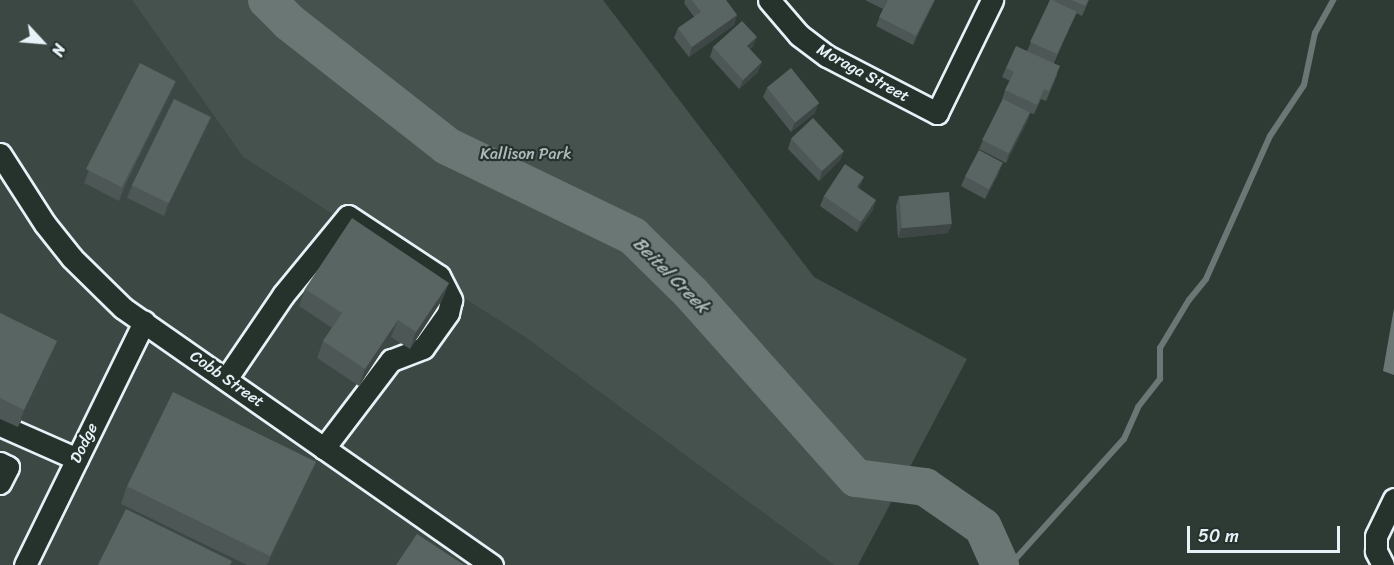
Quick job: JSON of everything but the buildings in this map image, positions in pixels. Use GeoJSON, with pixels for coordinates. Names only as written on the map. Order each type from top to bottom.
{"type":"FeatureCollection","features":[{"type":"Feature","properties":{"kind":"street","name":"Moraga Street"},"geometry":{"type":"LineString","coordinates":[[769,0],[799,34],[827,56],[937,113],[992,0]]}},
{"type":"Feature","properties":{"kind":"street","name":"Cobb Street"},"geometry":{"type":"LineString","coordinates":[[0,154],[45,224],[72,258],[123,308],[492,565]]}},
{"type":"Feature","properties":{"kind":"street"},"geometry":{"type":"LineString","coordinates":[[226,379],[283,295],[348,216],[439,276],[451,300],[448,313],[423,348],[391,360],[324,448]]}},
{"type":"Feature","properties":{"kind":"street","name":"Dodge"},"geometry":{"type":"LineString","coordinates":[[25,565],[144,321]]}},
{"type":"Feature","properties":{"kind":"street"},"geometry":{"type":"LineString","coordinates":[[0,425],[76,459]]}},
{"type":"Feature","properties":{"kind":"street"},"geometry":{"type":"LineString","coordinates":[[0,463],[8,467],[0,483]]}},
{"type":"Feature","properties":{"kind":"street"},"geometry":{"type":"LineString","coordinates":[[1379,563],[1376,536],[1394,499]]}},
{"type":"Feature","properties":{"kind":"shaded area"},"geometry":{"type":"Polygon","coordinates":[[[0,0],[132,0],[243,157],[525,337],[834,565],[0,565],[0,0]]]}},
{"type":"Feature","properties":{"kind":"shaded area"},"geometry":{"type":"Polygon","coordinates":[[[1394,308],[1394,375],[1383,371],[1394,308]]]}},
{"type":"Feature","properties":{"kind":"green space","name":"Kallison Park"},"geometry":{"type":"Polygon","coordinates":[[[132,0],[603,0],[814,277],[967,359],[858,565],[834,565],[525,337],[243,157],[132,0]]]}},
{"type":"Feature","properties":{"kind":"waterway","name":"Beitel Creek"},"geometry":{"type":"LineString","coordinates":[[267,0],[289,22],[447,146],[633,236],[691,293],[856,478],[925,487],[983,527],[1000,565]]}},
{"type":"Feature","properties":{"kind":"waterway"},"geometry":{"type":"LineString","coordinates":[[1010,565],[1124,439],[1138,407],[1160,379],[1160,348],[1189,300],[1206,279],[1270,136],[1304,85],[1315,33],[1333,0]]}}]}
